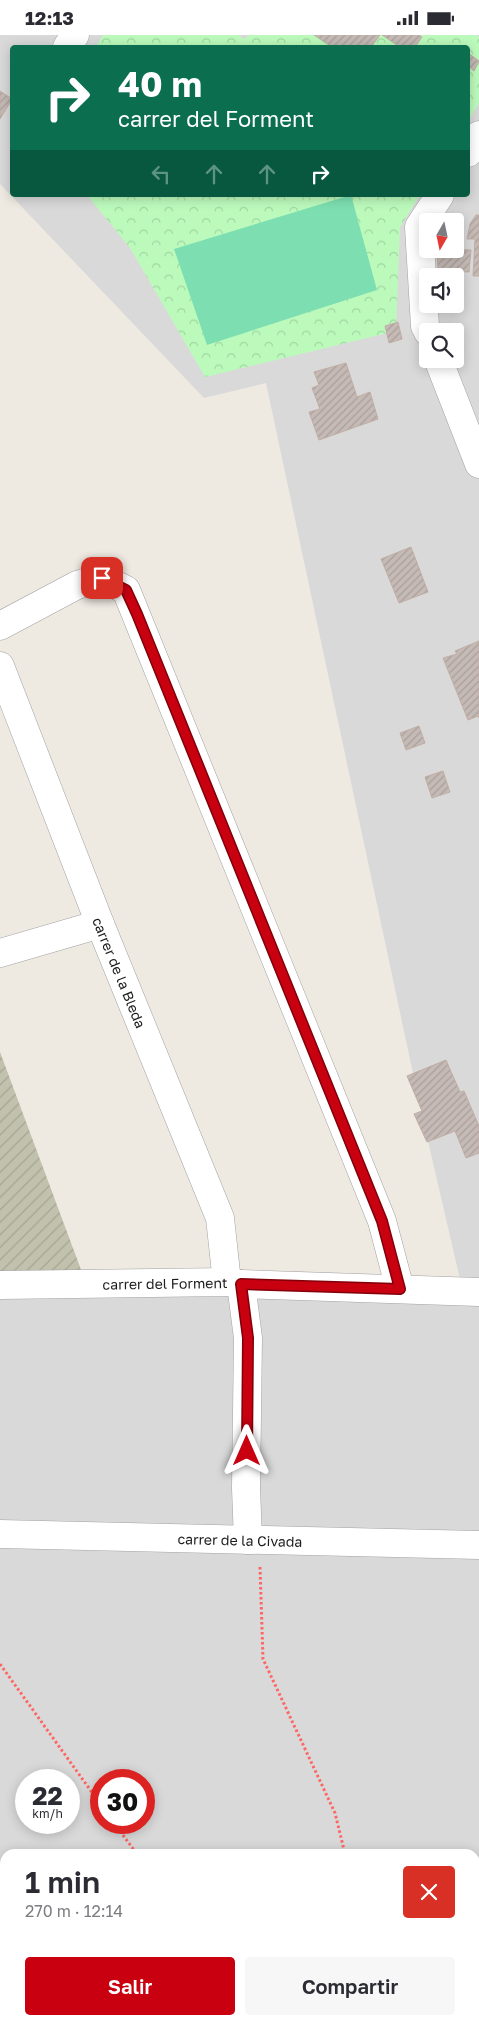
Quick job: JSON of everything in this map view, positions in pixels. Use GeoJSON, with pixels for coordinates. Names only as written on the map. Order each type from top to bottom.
{"type":"FeatureCollection","features":[{"type":"Feature","properties":{"kind":"street"},"geometry":{"type":"LineString","coordinates":[[470,150],[479,135]]}},
{"type":"Feature","properties":{"kind":"street"},"geometry":{"type":"LineString","coordinates":[[425,323],[419,227],[439,197]]}},
{"type":"Feature","properties":{"kind":"street"},"geometry":{"type":"LineString","coordinates":[[442,368],[479,463]]}},
{"type":"Feature","properties":{"kind":"street"},"geometry":{"type":"LineString","coordinates":[[0,625],[77,585],[102,578],[126,590],[382,1221],[400,1289]]}},
{"type":"Feature","properties":{"kind":"street","name":"carrer de la Bleda"},"geometry":{"type":"LineString","coordinates":[[0,666],[100,924],[220,1218],[248,1338],[246,1488],[255,1541]]}},
{"type":"Feature","properties":{"kind":"street"},"geometry":{"type":"LineString","coordinates":[[0,953],[100,924]]}},
{"type":"Feature","properties":{"kind":"street","name":"carrer del Forment"},"geometry":{"type":"LineString","coordinates":[[0,1285],[234,1283],[479,1292]]}},
{"type":"Feature","properties":{"kind":"street","name":"carrer de la Civada"},"geometry":{"type":"LineString","coordinates":[[0,1534],[479,1545]]}},
{"type":"Feature","properties":{"kind":"path"},"geometry":{"type":"LineString","coordinates":[[255,1541],[260,1574],[263,1659],[335,1813],[344,1849]]}},
{"type":"Feature","properties":{"kind":"path"},"geometry":{"type":"LineString","coordinates":[[0,1664],[90,1790]]}},
{"type":"Feature","properties":{"kind":"path"},"geometry":{"type":"LineString","coordinates":[[122,1834],[133,1849]]}},
{"type":"Feature","properties":{"kind":"shaded area"},"geometry":{"type":"Polygon","coordinates":[[[0,35],[479,35],[479,1849],[0,1849],[0,1286],[463,1292],[421,1111],[266,383],[204,398],[12,197],[470,197],[470,45],[10,45],[10,194],[0,184],[0,35]]]}},
{"type":"Feature","properties":{"kind":"shaded area"},"geometry":{"type":"Polygon","coordinates":[[[0,1052],[86,1283],[0,1285],[0,1052]]]}},
{"type":"Feature","properties":{"kind":"green space"},"geometry":{"type":"Polygon","coordinates":[[[103,35],[238,35],[245,39],[248,35],[476,35],[479,37],[479,103],[470,118],[470,45],[97,45],[103,35]]]}},
{"type":"Feature","properties":{"kind":"green space"},"geometry":{"type":"Polygon","coordinates":[[[89,197],[419,197],[400,227],[396,331],[205,377],[130,248],[89,197]]]}},
{"type":"Feature","properties":{"kind":"green space"},"geometry":{"type":"Polygon","coordinates":[[[344,197],[352,197],[377,290],[207,345],[174,249],[344,197]]]}},
{"type":"Feature","properties":{"kind":"building"},"geometry":{"type":"Polygon","coordinates":[[[314,35],[380,35],[372,45],[329,45],[314,35]]]}},
{"type":"Feature","properties":{"kind":"building"},"geometry":{"type":"Polygon","coordinates":[[[382,35],[419,35],[422,37],[416,45],[397,45],[382,35]]]}},
{"type":"Feature","properties":{"kind":"building"},"geometry":{"type":"Polygon","coordinates":[[[470,54],[479,61],[474,71],[470,68],[470,54]]]}},
{"type":"Feature","properties":{"kind":"building"},"geometry":{"type":"Polygon","coordinates":[[[0,91],[10,98],[10,102],[0,119],[0,91]]]}},
{"type":"Feature","properties":{"kind":"building"},"geometry":{"type":"Polygon","coordinates":[[[476,215],[479,215],[479,276],[473,276],[475,239],[467,239],[470,224],[476,215]]]}},
{"type":"Feature","properties":{"kind":"building"},"geometry":{"type":"Polygon","coordinates":[[[464,250],[471,250],[469,272],[464,272],[464,268],[438,268],[437,258],[464,258],[464,250]]]}},
{"type":"Feature","properties":{"kind":"building"},"geometry":{"type":"Polygon","coordinates":[[[398,322],[402,339],[389,343],[385,326],[398,322]]]}},
{"type":"Feature","properties":{"kind":"building"},"geometry":{"type":"Polygon","coordinates":[[[346,363],[357,397],[370,392],[378,419],[319,440],[309,412],[320,409],[312,388],[319,385],[314,372],[346,363]]]}},
{"type":"Feature","properties":{"kind":"building"},"geometry":{"type":"Polygon","coordinates":[[[411,547],[428,592],[399,603],[381,559],[411,547]]]}},
{"type":"Feature","properties":{"kind":"building"},"geometry":{"type":"Polygon","coordinates":[[[479,641],[479,718],[478,716],[468,720],[443,658],[457,654],[455,651],[479,641]]]}},
{"type":"Feature","properties":{"kind":"building"},"geometry":{"type":"Polygon","coordinates":[[[419,726],[425,743],[406,750],[400,733],[419,726]]]}},
{"type":"Feature","properties":{"kind":"building"},"geometry":{"type":"Polygon","coordinates":[[[443,771],[450,792],[432,798],[425,777],[443,771]]]}},
{"type":"Feature","properties":{"kind":"building"},"geometry":{"type":"Polygon","coordinates":[[[446,1060],[460,1092],[464,1091],[479,1126],[479,1153],[466,1158],[455,1131],[427,1142],[414,1114],[422,1111],[407,1076],[446,1060]]]}},
{"type":"Feature","properties":{"kind":"route"},"geometry":{"type":"LineString","coordinates":[[102,578],[126,590],[137,614],[382,1221],[400,1289],[241,1284],[248,1338],[247,1451]]}}]}
